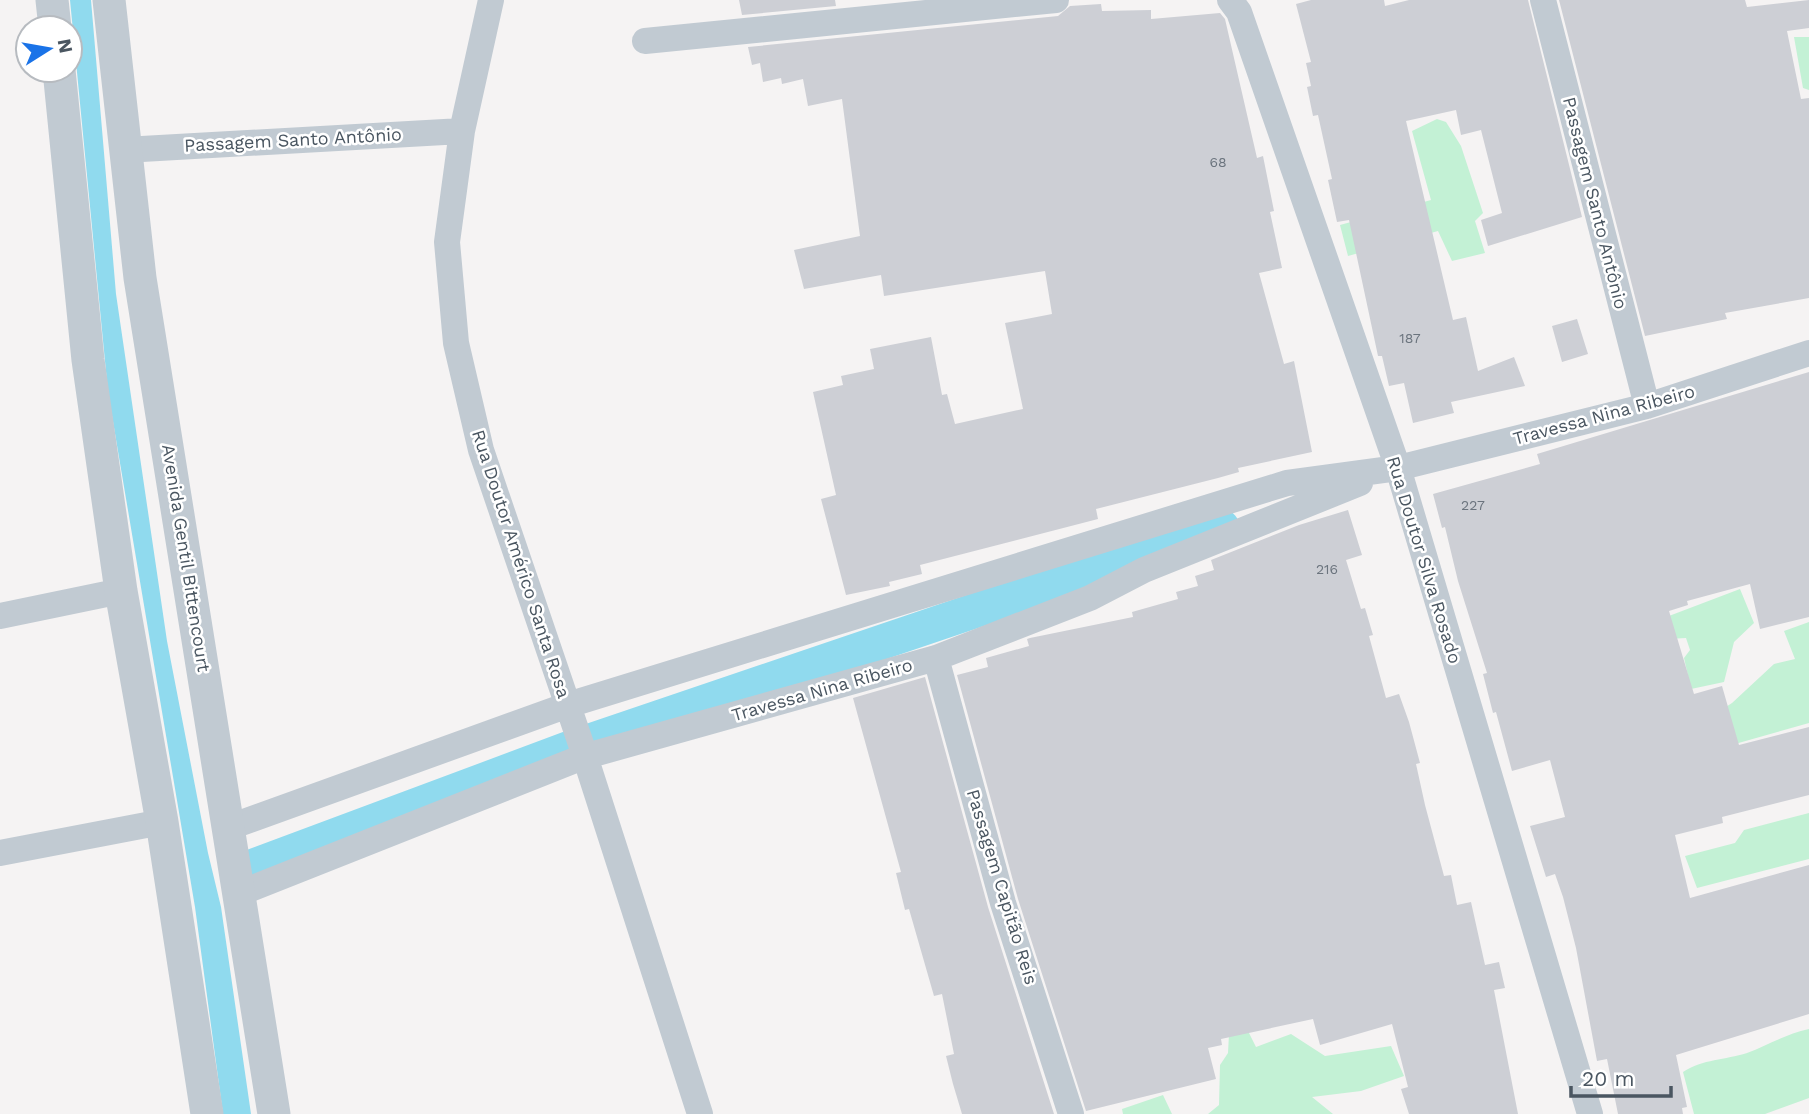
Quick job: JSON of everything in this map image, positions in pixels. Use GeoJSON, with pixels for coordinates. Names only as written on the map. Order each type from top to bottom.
{"type":"FeatureCollection","features":[{"type":"Feature","properties":{"kind":"street","name":"Avenida Gentil Bittencourt"},"geometry":{"type":"LineString","coordinates":[[109,0],[140,278],[274,1114]]}},
{"type":"Feature","properties":{"kind":"street","name":"Rua Doutor Américo Santa Rosa"},"geometry":{"type":"LineString","coordinates":[[491,0],[462,131],[447,242],[456,343],[481,450],[568,705],[700,1114]]}},
{"type":"Feature","properties":{"kind":"street"},"geometry":{"type":"LineString","coordinates":[[645,41],[1056,0]]}},
{"type":"Feature","properties":{"kind":"street","name":"Passagem Santo Antônio"},"geometry":{"type":"LineString","coordinates":[[1543,0],[1647,406]]}},
{"type":"Feature","properties":{"kind":"street","name":"Rua Doutor Silva Rosado"},"geometry":{"type":"LineString","coordinates":[[1234,6],[1398,468],[1590,1114]]}},
{"type":"Feature","properties":{"kind":"street"},"geometry":{"type":"LineString","coordinates":[[60,84],[88,360],[121,591],[162,822],[207,1114]]}},
{"type":"Feature","properties":{"kind":"street","name":"Passagem Santo Antônio"},"geometry":{"type":"LineString","coordinates":[[124,150],[462,131]]}},
{"type":"Feature","properties":{"kind":"street","name":"Travessa Nina Ribeiro"},"geometry":{"type":"LineString","coordinates":[[230,827],[568,705],[1287,483],[1398,468],[1647,406],[1809,353]]}},
{"type":"Feature","properties":{"kind":"street","name":"Travessa Nina Ribeiro"},"geometry":{"type":"LineString","coordinates":[[240,893],[583,757],[936,658],[1090,598],[1144,570],[1398,468]]}},
{"type":"Feature","properties":{"kind":"street"},"geometry":{"type":"LineString","coordinates":[[0,616],[121,591]]}},
{"type":"Feature","properties":{"kind":"street","name":"Passagem Capitão Reis"},"geometry":{"type":"LineString","coordinates":[[936,658],[1003,903],[1071,1114]]}},
{"type":"Feature","properties":{"kind":"street"},"geometry":{"type":"LineString","coordinates":[[0,853],[162,822]]}},
{"type":"Feature","properties":{"kind":"green space"},"geometry":{"type":"Polygon","coordinates":[[[1794,37],[1809,37],[1809,90],[1803,88],[1794,37]]]}},
{"type":"Feature","properties":{"kind":"green space"},"geometry":{"type":"Polygon","coordinates":[[[1437,119],[1446,122],[1461,146],[1483,213],[1475,221],[1485,253],[1452,261],[1438,231],[1348,256],[1340,225],[1431,200],[1412,131],[1437,119]]]}},
{"type":"Feature","properties":{"kind":"green space"},"geometry":{"type":"Polygon","coordinates":[[[1740,589],[1754,623],[1734,642],[1724,682],[1691,689],[1684,658],[1690,650],[1686,638],[1668,639],[1661,619],[1740,589]]]}},
{"type":"Feature","properties":{"kind":"green space"},"geometry":{"type":"Polygon","coordinates":[[[1809,622],[1809,723],[1682,759],[1698,725],[1732,703],[1774,664],[1795,659],[1784,631],[1809,622]]]}},
{"type":"Feature","properties":{"kind":"green space"},"geometry":{"type":"Polygon","coordinates":[[[1809,813],[1809,859],[1697,888],[1685,856],[1735,843],[1744,830],[1809,813]]]}},
{"type":"Feature","properties":{"kind":"green space"},"geometry":{"type":"Polygon","coordinates":[[[1246,1027],[1256,1047],[1291,1034],[1325,1056],[1391,1046],[1404,1076],[1361,1091],[1312,1097],[1333,1114],[1208,1114],[1219,1105],[1220,1065],[1228,1053],[1229,1034],[1246,1027]]]}},
{"type":"Feature","properties":{"kind":"green space"},"geometry":{"type":"Polygon","coordinates":[[[1809,1029],[1809,1098],[1765,1114],[1694,1114],[1683,1072],[1706,1062],[1747,1053],[1809,1029]]]}},
{"type":"Feature","properties":{"kind":"green space"},"geometry":{"type":"Polygon","coordinates":[[[1163,1095],[1172,1114],[1123,1114],[1122,1109],[1163,1095]]]}},
{"type":"Feature","properties":{"kind":"water"},"geometry":{"type":"Polygon","coordinates":[[[70,0],[91,0],[116,294],[167,641],[221,907],[251,1114],[223,1114],[195,907],[108,392],[78,84],[84,84],[84,14],[71,14],[70,0]]]}},
{"type":"Feature","properties":{"kind":"building"},"geometry":{"type":"Polygon","coordinates":[[[739,0],[835,0],[836,6],[742,15],[739,0]]]}},
{"type":"Feature","properties":{"kind":"building"},"geometry":{"type":"Polygon","coordinates":[[[1311,0],[1384,0],[1385,6],[1409,0],[1528,0],[1582,217],[1488,246],[1481,220],[1502,213],[1481,130],[1461,135],[1456,110],[1406,121],[1453,320],[1466,317],[1478,371],[1514,357],[1525,386],[1451,402],[1454,413],[1413,423],[1404,383],[1389,386],[1382,356],[1378,356],[1349,220],[1337,222],[1328,180],[1332,179],[1318,115],[1313,116],[1307,87],[1311,86],[1306,63],[1311,62],[1296,4],[1311,0]]]}},
{"type":"Feature","properties":{"kind":"building"},"geometry":{"type":"Polygon","coordinates":[[[1559,0],[1745,0],[1747,7],[1809,0],[1809,28],[1787,31],[1801,99],[1809,98],[1809,298],[1725,313],[1727,319],[1645,336],[1559,0]]]}},
{"type":"Feature","properties":{"kind":"building"},"geometry":{"type":"Polygon","coordinates":[[[1101,4],[1102,11],[1151,10],[1151,19],[1220,13],[1225,19],[1257,158],[1263,156],[1274,211],[1270,212],[1282,268],[1259,273],[1284,364],[1294,361],[1312,452],[1238,468],[1239,472],[1096,509],[1098,519],[920,565],[922,574],[889,582],[890,586],[846,595],[821,499],[836,495],[813,392],[843,385],[841,376],[874,369],[870,349],[931,337],[942,395],[947,394],[955,424],[1023,409],[1005,323],[1052,314],[1045,271],[884,296],[881,275],[804,289],[794,250],[860,236],[842,99],[808,106],[803,79],[782,84],[781,78],[763,82],[760,63],[752,65],[748,47],[1058,16],[1070,6],[1101,4]]]}},
{"type":"Feature","properties":{"kind":"building"},"geometry":{"type":"Polygon","coordinates":[[[1577,319],[1588,354],[1562,362],[1552,326],[1577,319]]]}},
{"type":"Feature","properties":{"kind":"building"},"geometry":{"type":"Polygon","coordinates":[[[1809,372],[1809,617],[1760,629],[1750,584],[1687,601],[1688,605],[1669,611],[1694,694],[1722,686],[1739,745],[1809,727],[1809,795],[1722,817],[1723,823],[1675,835],[1690,898],[1809,865],[1809,1014],[1676,1055],[1687,1107],[1682,1108],[1683,1114],[1618,1114],[1607,1059],[1597,1061],[1576,948],[1563,897],[1555,874],[1546,877],[1530,826],[1565,817],[1550,760],[1512,771],[1483,674],[1487,673],[1433,494],[1540,464],[1537,454],[1809,372]]]}},
{"type":"Feature","properties":{"kind":"building"},"geometry":{"type":"Polygon","coordinates":[[[1348,510],[1362,555],[1346,560],[1361,609],[1365,608],[1373,635],[1369,636],[1386,698],[1399,694],[1409,722],[1420,763],[1416,764],[1425,805],[1444,876],[1451,875],[1457,905],[1471,902],[1485,965],[1499,962],[1505,988],[1494,990],[1518,1114],[1409,1114],[1401,1089],[1408,1087],[1392,1024],[1320,1045],[1313,1019],[1221,1039],[1222,1045],[1208,1048],[1216,1079],[1086,1111],[1018,899],[957,675],[988,667],[986,658],[1029,646],[1027,639],[1133,617],[1132,612],[1178,599],[1176,592],[1198,586],[1195,576],[1214,570],[1211,560],[1299,525],[1348,510]]]}},
{"type":"Feature","properties":{"kind":"building"},"geometry":{"type":"Polygon","coordinates":[[[925,677],[988,907],[1054,1114],[962,1114],[953,1084],[946,1056],[954,1054],[942,994],[934,996],[909,909],[905,910],[896,873],[901,872],[853,698],[925,677]]]}},
{"type":"Feature","properties":{"kind":"waterway"},"geometry":{"type":"LineString","coordinates":[[238,872],[581,744],[1222,527]]}}]}
